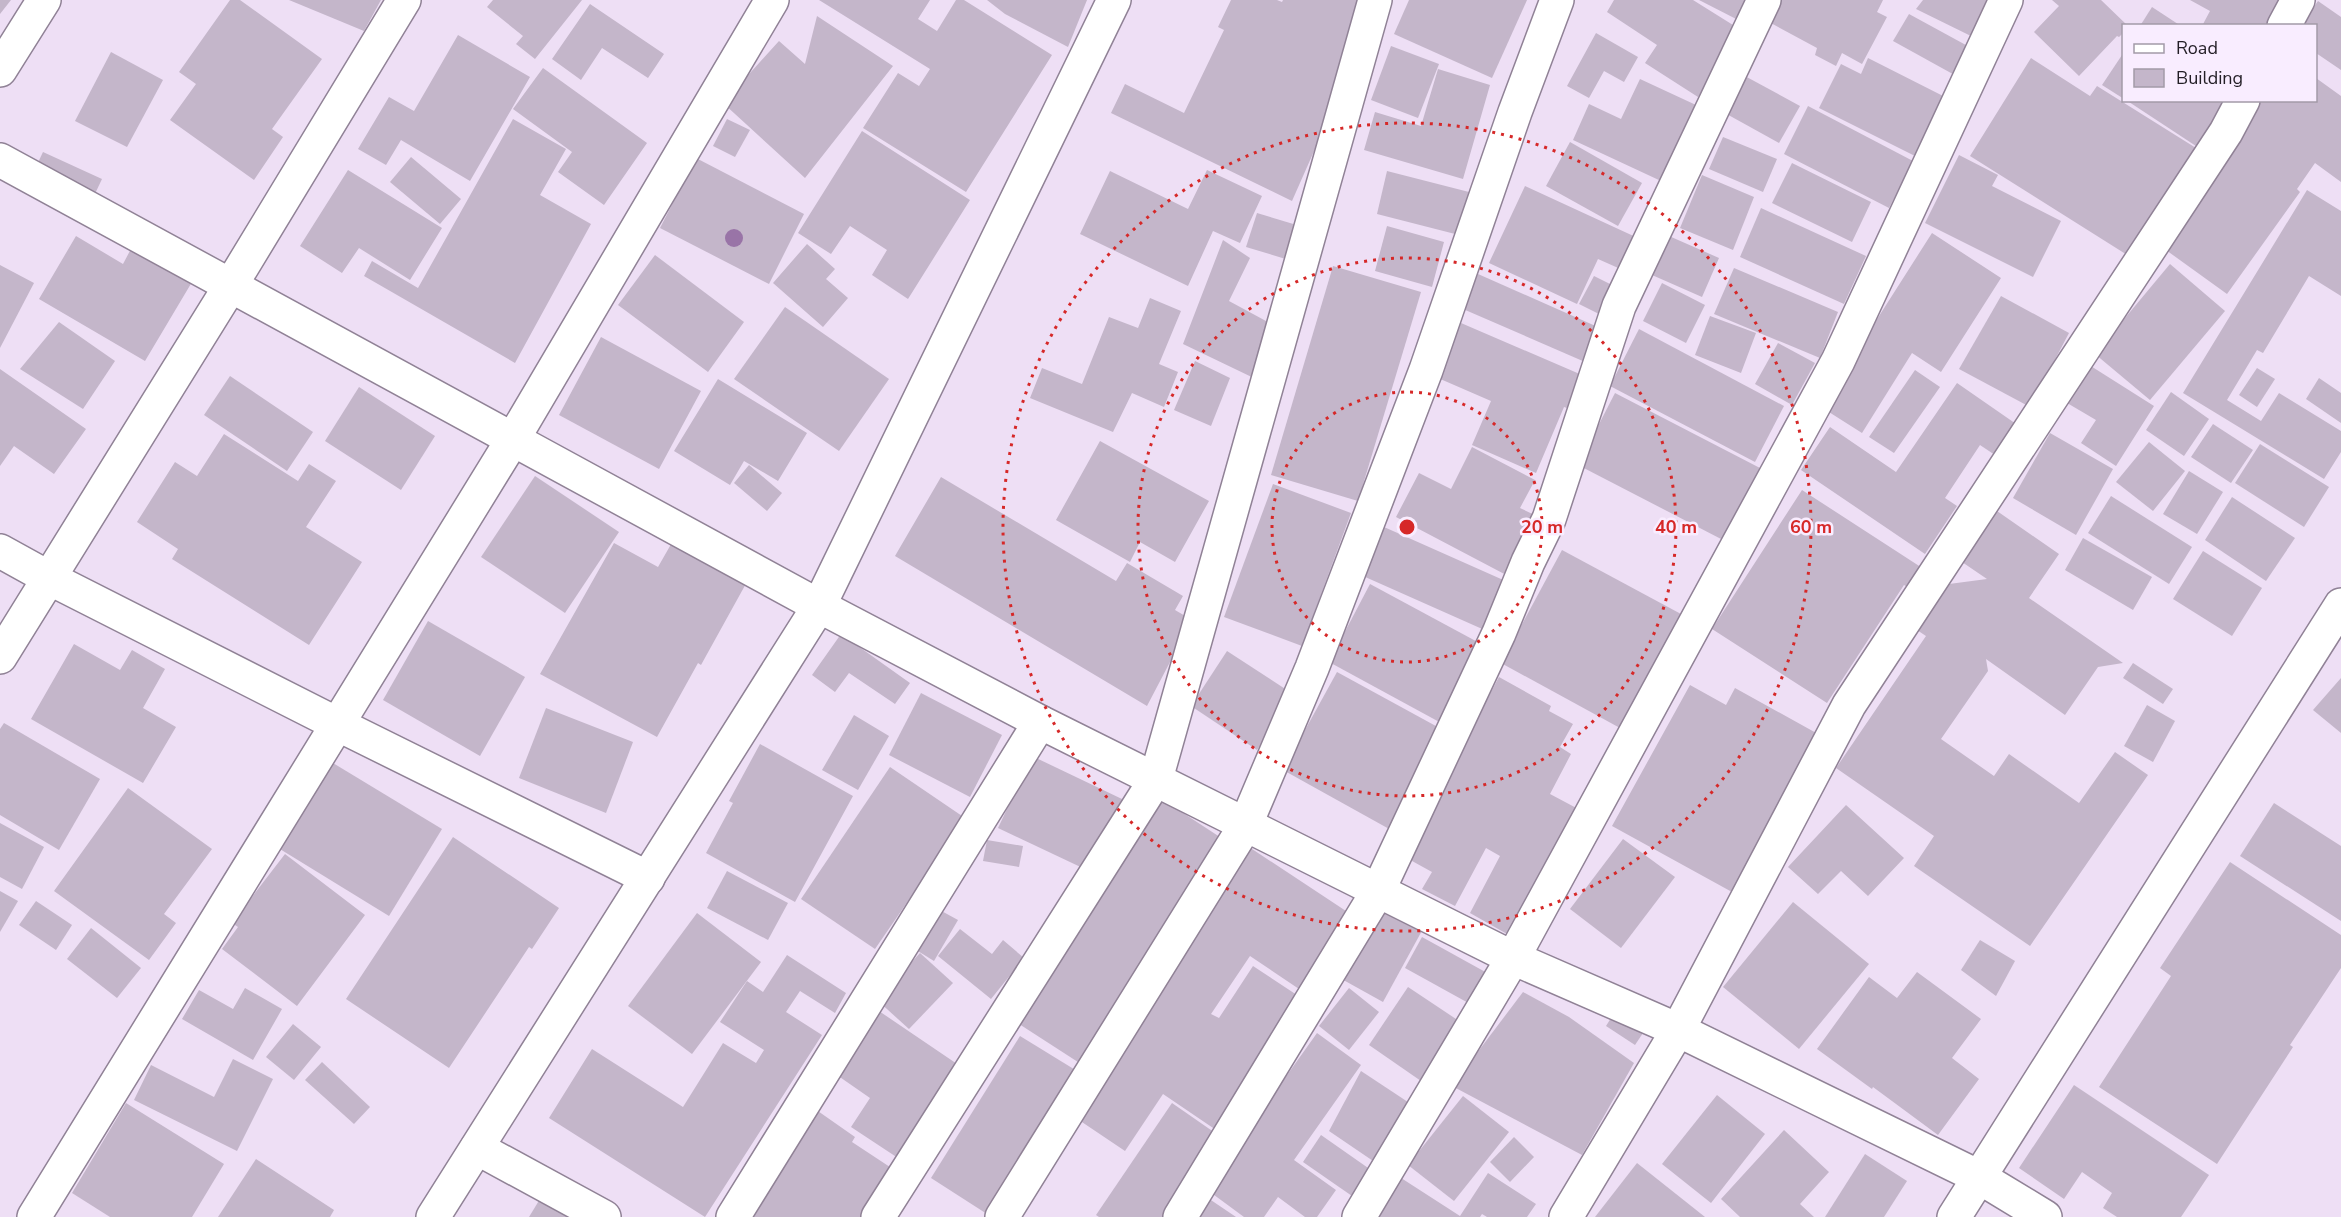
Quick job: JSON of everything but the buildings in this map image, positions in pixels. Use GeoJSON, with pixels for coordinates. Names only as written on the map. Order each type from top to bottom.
{"type":"FeatureCollection","features":[{"type":"Feature","properties":{"kind":"street"},"geometry":{"type":"LineString","coordinates":[[0,70],[44,0]]}},
{"type":"Feature","properties":{"kind":"street"},"geometry":{"type":"LineString","coordinates":[[0,657],[231,285],[404,0]]}},
{"type":"Feature","properties":{"kind":"street"},"geometry":{"type":"LineString","coordinates":[[34,1217],[513,439],[772,0]]}},
{"type":"Feature","properties":{"kind":"street"},"geometry":{"type":"LineString","coordinates":[[433,1217],[819,606],[1114,0]]}},
{"type":"Feature","properties":{"kind":"street"},"geometry":{"type":"LineString","coordinates":[[878,1217],[1156,779],[1375,0]]}},
{"type":"Feature","properties":{"kind":"street"},"geometry":{"type":"LineString","coordinates":[[1002,1217],[1245,826],[1312,668],[1426,370],[1515,112],[1557,0]]}},
{"type":"Feature","properties":{"kind":"street"},"geometry":{"type":"LineString","coordinates":[[1180,1217],[1378,891],[1499,633],[1527,562],[1549,519],[1619,306],[1764,0]]}},
{"type":"Feature","properties":{"kind":"street"},"geometry":{"type":"LineString","coordinates":[[1359,1217],[1513,958],[1838,361],[2006,0]]}},
{"type":"Feature","properties":{"kind":"street"},"geometry":{"type":"LineString","coordinates":[[2285,24],[2298,0]]}},
{"type":"Feature","properties":{"kind":"street"},"geometry":{"type":"LineString","coordinates":[[1566,1217],[1678,1030],[1849,705],[2219,142],[2242,102]]}},
{"type":"Feature","properties":{"kind":"street"},"geometry":{"type":"LineString","coordinates":[[0,160],[819,606],[1040,722],[1513,958],[1678,1030],[1979,1177],[2045,1217]]}},
{"type":"Feature","properties":{"kind":"street"},"geometry":{"type":"LineString","coordinates":[[0,551],[337,724],[648,878]]}},
{"type":"Feature","properties":{"kind":"street"},"geometry":{"type":"LineString","coordinates":[[1954,1217],[2341,605]]}},
{"type":"Feature","properties":{"kind":"street"},"geometry":{"type":"LineString","coordinates":[[733,1217],[1040,722]]}},
{"type":"Feature","properties":{"kind":"street"},"geometry":{"type":"LineString","coordinates":[[477,1148],[604,1217]]}}]}
